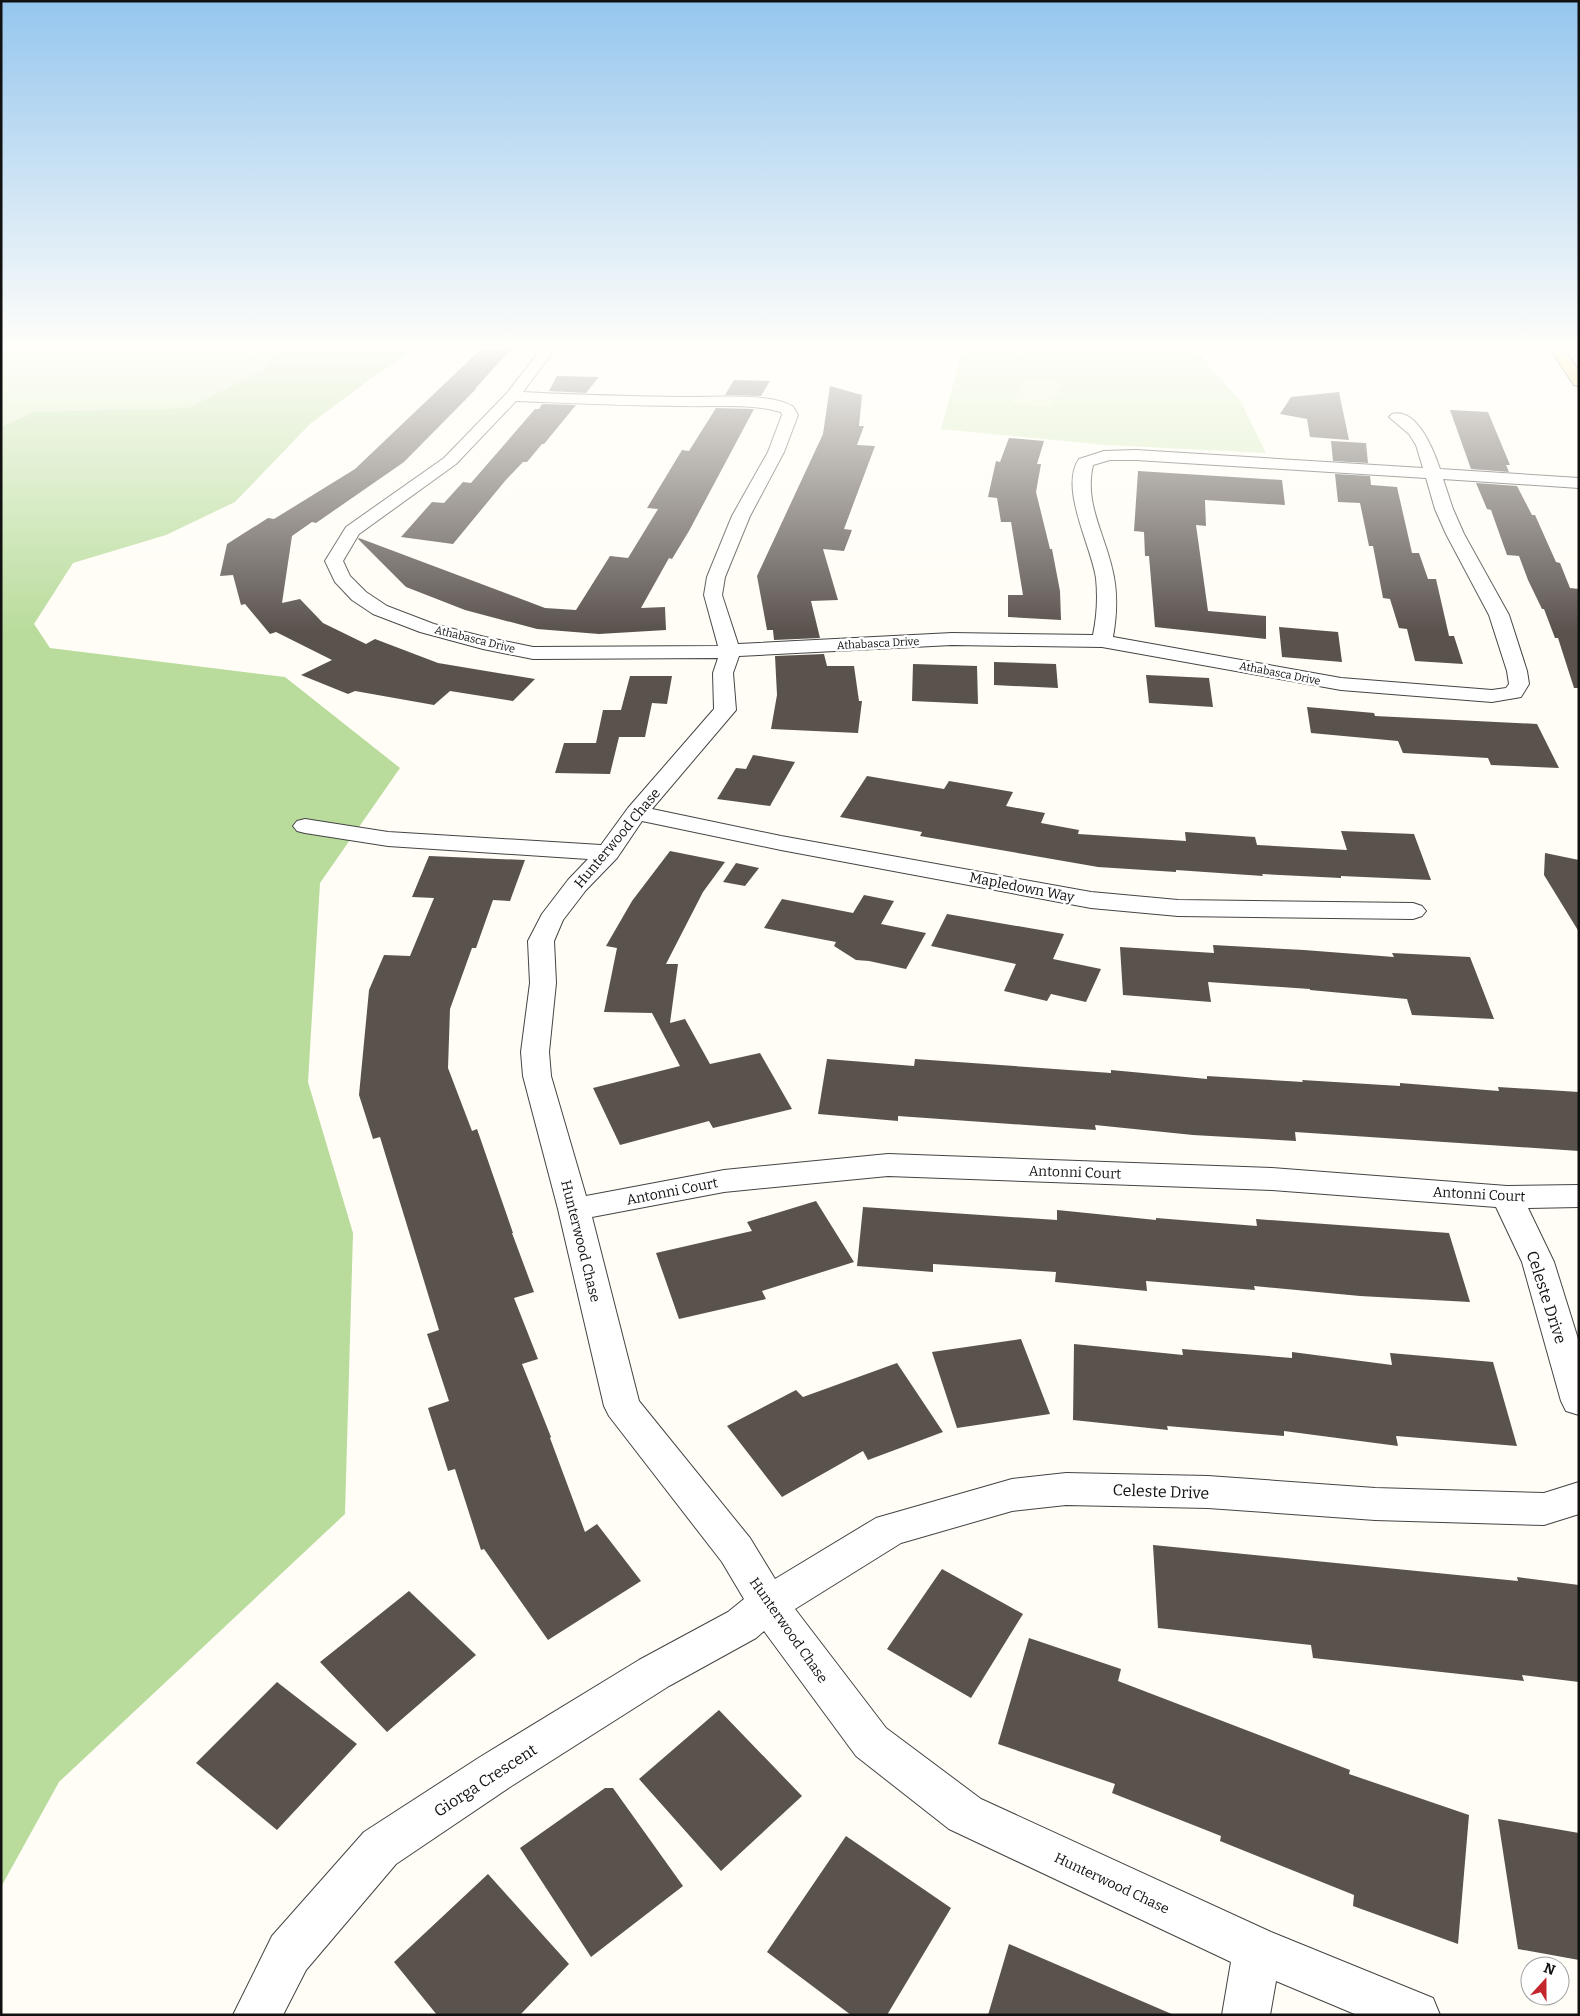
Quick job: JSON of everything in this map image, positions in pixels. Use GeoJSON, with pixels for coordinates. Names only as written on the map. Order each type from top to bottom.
{"type":"FeatureCollection","features":[{"type":"Feature","properties":{"kind":"street","name":"Athabasca Drive"},"geometry":{"type":"LineString","coordinates":[[465,443],[450,461],[352,531],[334,561],[342,578],[359,596],[380,610],[427,628],[491,645],[533,653],[562,654],[730,652],[784,647],[952,639],[1102,641],[1350,685],[1492,696],[1514,693],[1519,684],[1517,671],[1499,616],[1455,534],[1444,509],[1434,474]]}},
{"type":"Feature","properties":{"kind":"street"},"geometry":{"type":"LineString","coordinates":[[730,652],[713,595],[716,577],[741,516],[779,443]]}},
{"type":"Feature","properties":{"kind":"street"},"geometry":{"type":"LineString","coordinates":[[1423,443],[1434,474]]}},
{"type":"Feature","properties":{"kind":"street"},"geometry":{"type":"LineString","coordinates":[[1102,641],[1107,616],[1104,568],[1082,495],[1082,470],[1085,462],[1096,456],[1114,454],[1579,483]]}},
{"type":"Feature","properties":{"kind":"street","name":"Hunterwood Chase"},"geometry":{"type":"LineString","coordinates":[[730,652],[723,673],[725,710],[636,813],[608,853],[577,885],[551,919],[542,941],[543,983],[535,1052],[537,1076],[574,1209],[622,1406],[736,1550],[768,1604],[871,1742],[965,1814],[1257,1950],[1416,2015]]}},
{"type":"Feature","properties":{"kind":"street","name":"Mapledown Way"},"geometry":{"type":"LineString","coordinates":[[636,813],[781,843],[1092,900],[1178,908],[1413,911]]}},
{"type":"Feature","properties":{"kind":"street"},"geometry":{"type":"LineString","coordinates":[[305,826],[388,838],[608,853]]}},
{"type":"Feature","properties":{"kind":"street","name":"Antonni Court"},"geometry":{"type":"LineString","coordinates":[[574,1209],[724,1182],[888,1165],[1272,1179],[1507,1197],[1579,1196]]}},
{"type":"Feature","properties":{"kind":"street","name":"Celeste Drive"},"geometry":{"type":"LineString","coordinates":[[1507,1197],[1538,1262],[1579,1401]]}},
{"type":"Feature","properties":{"kind":"street","name":"Celeste Drive"},"geometry":{"type":"LineString","coordinates":[[768,1604],[890,1530],[1012,1495],[1066,1489],[1208,1492],[1375,1504],[1544,1509],[1579,1498]]}},
{"type":"Feature","properties":{"kind":"street","name":"Giorga Crescent"},"geometry":{"type":"LineString","coordinates":[[257,2015],[289,1953],[380,1848],[495,1772],[654,1673],[742,1625],[768,1604]]}},
{"type":"Feature","properties":{"kind":"street"},"geometry":{"type":"LineString","coordinates":[[1246,2015],[1257,1950]]}},
{"type":"Feature","properties":{"kind":"green space"},"geometry":{"type":"Polygon","coordinates":[[[1,443],[292,443],[235,502],[166,535],[73,563],[34,624],[50,648],[285,677],[400,768],[320,883],[308,1082],[353,1233],[345,1514],[59,1782],[1,1887],[1,443]]]}},
{"type":"Feature","properties":{"kind":"green space"},"geometry":{"type":"Polygon","coordinates":[[[1086,443],[1261,443],[1266,453],[1086,443]]]}},
{"type":"Feature","properties":{"kind":"building"},"geometry":{"type":"Polygon","coordinates":[[[382,443],[423,443],[404,462],[316,523],[312,522],[292,536],[282,603],[300,599],[323,623],[366,644],[375,639],[438,663],[535,679],[513,701],[450,691],[434,705],[355,691],[348,694],[301,675],[332,660],[276,632],[270,634],[245,604],[241,605],[233,575],[220,576],[227,544],[268,518],[274,519],[355,469],[382,443]]]}},
{"type":"Feature","properties":{"kind":"building"},"geometry":{"type":"Polygon","coordinates":[[[506,443],[545,443],[505,481],[453,544],[401,537],[432,502],[444,503],[463,482],[471,483],[506,443]]]}},
{"type":"Feature","properties":{"kind":"building"},"geometry":{"type":"Polygon","coordinates":[[[694,443],[736,443],[689,531],[672,559],[669,558],[641,608],[665,607],[666,630],[599,634],[537,629],[465,610],[406,587],[358,539],[545,608],[576,610],[610,556],[628,558],[658,509],[647,508],[682,450],[689,451],[694,443]]]}},
{"type":"Feature","properties":{"kind":"building"},"geometry":{"type":"Polygon","coordinates":[[[819,443],[858,443],[857,445],[875,446],[844,529],[852,530],[844,551],[823,549],[838,600],[811,601],[820,638],[774,640],[773,630],[767,630],[757,576],[819,443]]]}},
{"type":"Feature","properties":{"kind":"building"},"geometry":{"type":"Polygon","coordinates":[[[1007,443],[1043,443],[1037,464],[1041,464],[1036,492],[1050,549],[1052,549],[1060,591],[1061,620],[1008,617],[1008,595],[1023,595],[1011,522],[1001,522],[997,498],[988,497],[996,461],[1000,462],[1007,443]]]}},
{"type":"Feature","properties":{"kind":"building"},"geometry":{"type":"Polygon","coordinates":[[[1331,443],[1366,443],[1368,463],[1333,461],[1331,443]]]}},
{"type":"Feature","properties":{"kind":"building"},"geometry":{"type":"Polygon","coordinates":[[[1462,443],[1501,443],[1510,465],[1506,465],[1509,472],[1471,469],[1462,443]]]}},
{"type":"Feature","properties":{"kind":"building"},"geometry":{"type":"Polygon","coordinates":[[[1138,471],[1282,480],[1285,505],[1205,500],[1206,526],[1196,525],[1208,611],[1266,616],[1266,639],[1155,627],[1149,556],[1145,556],[1144,532],[1134,531],[1138,471]]]}},
{"type":"Feature","properties":{"kind":"building"},"geometry":{"type":"Polygon","coordinates":[[[1335,474],[1370,476],[1371,485],[1397,487],[1412,553],[1419,553],[1428,579],[1436,579],[1449,636],[1454,636],[1463,664],[1415,661],[1407,629],[1399,628],[1390,599],[1383,598],[1373,546],[1369,546],[1360,503],[1338,502],[1335,474]]]}},
{"type":"Feature","properties":{"kind":"building"},"geometry":{"type":"Polygon","coordinates":[[[1476,483],[1517,486],[1532,515],[1535,515],[1556,562],[1560,563],[1570,588],[1579,589],[1579,688],[1574,688],[1558,638],[1555,638],[1544,609],[1542,609],[1528,580],[1519,556],[1507,555],[1491,510],[1487,509],[1476,483]]]}},
{"type":"Feature","properties":{"kind":"building"},"geometry":{"type":"Polygon","coordinates":[[[1279,627],[1338,632],[1342,662],[1282,657],[1279,627]]]}},
{"type":"Feature","properties":{"kind":"building"},"geometry":{"type":"Polygon","coordinates":[[[824,654],[827,666],[854,666],[859,701],[862,701],[858,733],[771,729],[777,695],[775,656],[824,654]]]}},
{"type":"Feature","properties":{"kind":"building"},"geometry":{"type":"Polygon","coordinates":[[[994,662],[1056,664],[1058,688],[994,685],[994,662]]]}},
{"type":"Feature","properties":{"kind":"building"},"geometry":{"type":"Polygon","coordinates":[[[913,664],[977,666],[978,704],[912,701],[913,664]]]}},
{"type":"Feature","properties":{"kind":"building"},"geometry":{"type":"Polygon","coordinates":[[[1146,675],[1209,678],[1213,707],[1149,703],[1146,675]]]}},
{"type":"Feature","properties":{"kind":"building"},"geometry":{"type":"Polygon","coordinates":[[[630,676],[672,676],[667,704],[652,703],[645,737],[619,737],[610,774],[555,773],[564,743],[596,743],[603,710],[621,710],[630,676]]]}},
{"type":"Feature","properties":{"kind":"building"},"geometry":{"type":"Polygon","coordinates":[[[1307,707],[1374,713],[1375,716],[1537,724],[1559,768],[1491,765],[1488,758],[1403,753],[1398,741],[1311,733],[1307,707]]]}},
{"type":"Feature","properties":{"kind":"building"},"geometry":{"type":"Polygon","coordinates":[[[753,755],[795,762],[770,806],[717,799],[736,768],[746,769],[753,755]]]}},
{"type":"Feature","properties":{"kind":"building"},"geometry":{"type":"Polygon","coordinates":[[[867,776],[944,789],[949,781],[1013,792],[1006,806],[1045,813],[1041,823],[1079,830],[1078,834],[1186,841],[1185,832],[1255,837],[1257,845],[1347,850],[1341,831],[1414,834],[1431,880],[1262,874],[1263,876],[1098,867],[920,836],[922,832],[840,817],[867,776]]]}},
{"type":"Feature","properties":{"kind":"building"},"geometry":{"type":"Polygon","coordinates":[[[670,851],[725,862],[703,892],[666,964],[678,964],[670,1023],[685,1019],[710,1064],[760,1053],[792,1109],[713,1128],[709,1121],[620,1145],[593,1088],[680,1066],[652,1013],[604,1012],[617,948],[606,946],[632,901],[670,851]]]}},
{"type":"Feature","properties":{"kind":"building"},"geometry":{"type":"Polygon","coordinates":[[[1545,853],[1579,860],[1579,932],[1544,875],[1545,853]]]}},
{"type":"Feature","properties":{"kind":"building"},"geometry":{"type":"Polygon","coordinates":[[[429,856],[525,860],[510,901],[493,900],[476,948],[472,948],[450,1009],[448,1068],[472,1131],[477,1129],[534,1292],[514,1298],[538,1359],[522,1364],[551,1437],[585,1532],[597,1524],[641,1581],[548,1640],[484,1549],[481,1550],[455,1469],[448,1471],[428,1408],[449,1401],[427,1334],[439,1330],[380,1137],[373,1139],[359,1095],[369,990],[384,955],[410,956],[434,898],[412,897],[429,856]]]}},
{"type":"Feature","properties":{"kind":"building"},"geometry":{"type":"Polygon","coordinates":[[[736,863],[759,868],[745,886],[723,882],[736,863]]]}},
{"type":"Feature","properties":{"kind":"building"},"geometry":{"type":"Polygon","coordinates":[[[864,895],[894,901],[881,924],[926,933],[906,969],[856,960],[834,946],[836,942],[764,928],[782,899],[853,913],[864,895]]]}},
{"type":"Feature","properties":{"kind":"building"},"geometry":{"type":"Polygon","coordinates":[[[947,914],[1064,934],[1053,959],[1101,969],[1086,1002],[1051,994],[1047,1001],[1004,991],[1016,964],[931,946],[947,914]]]}},
{"type":"Feature","properties":{"kind":"building"},"geometry":{"type":"Polygon","coordinates":[[[1213,945],[1394,957],[1392,953],[1470,957],[1494,1019],[1412,1015],[1407,999],[1310,989],[1208,982],[1211,1002],[1123,995],[1120,947],[1214,953],[1213,945]]]}},
{"type":"Feature","properties":{"kind":"building"},"geometry":{"type":"Polygon","coordinates":[[[827,1059],[914,1066],[915,1059],[1111,1073],[1111,1070],[1207,1079],[1207,1076],[1400,1086],[1400,1083],[1499,1091],[1498,1087],[1579,1092],[1579,1151],[1295,1132],[1296,1141],[1193,1135],[1095,1125],[1096,1130],[898,1116],[898,1121],[818,1114],[827,1059]]]}},
{"type":"Feature","properties":{"kind":"building"},"geometry":{"type":"Polygon","coordinates":[[[816,1201],[854,1262],[762,1291],[766,1299],[679,1319],[656,1253],[752,1231],[747,1222],[816,1201]]]}},
{"type":"Feature","properties":{"kind":"building"},"geometry":{"type":"Polygon","coordinates":[[[863,1207],[1057,1220],[1057,1210],[1156,1220],[1156,1218],[1257,1226],[1256,1219],[1449,1233],[1470,1302],[1360,1296],[1254,1286],[1255,1290],[1146,1281],[1147,1291],[1055,1282],[1056,1272],[933,1264],[933,1272],[857,1266],[863,1207]]]}},
{"type":"Feature","properties":{"kind":"building"},"geometry":{"type":"Polygon","coordinates":[[[1021,1339],[1050,1414],[957,1428],[932,1352],[1021,1339]]]}},
{"type":"Feature","properties":{"kind":"building"},"geometry":{"type":"Polygon","coordinates":[[[1074,1344],[1183,1355],[1182,1349],[1292,1358],[1292,1352],[1392,1365],[1390,1353],[1493,1362],[1517,1446],[1396,1436],[1398,1446],[1284,1431],[1284,1436],[1167,1426],[1168,1430],[1073,1420],[1074,1344]]]}},
{"type":"Feature","properties":{"kind":"building"},"geometry":{"type":"Polygon","coordinates":[[[897,1363],[943,1432],[868,1460],[863,1451],[782,1497],[727,1426],[796,1390],[803,1397],[897,1363]]]}},
{"type":"Feature","properties":{"kind":"building"},"geometry":{"type":"Polygon","coordinates":[[[1153,1545],[1518,1581],[1517,1577],[1579,1585],[1579,1682],[1522,1675],[1524,1681],[1313,1658],[1311,1645],[1158,1628],[1153,1545]]]}},
{"type":"Feature","properties":{"kind":"building"},"geometry":{"type":"Polygon","coordinates":[[[942,1569],[1023,1614],[971,1698],[887,1649],[942,1569]]]}},
{"type":"Feature","properties":{"kind":"building"},"geometry":{"type":"Polygon","coordinates":[[[409,1591],[476,1655],[387,1732],[320,1662],[409,1591]]]}},
{"type":"Feature","properties":{"kind":"building"},"geometry":{"type":"Polygon","coordinates":[[[1029,1638],[1121,1669],[1118,1681],[1350,1770],[1349,1774],[1469,1815],[1458,1944],[1353,1906],[1354,1895],[1220,1841],[1221,1836],[1112,1793],[1115,1784],[998,1744],[1029,1638]]]}},
{"type":"Feature","properties":{"kind":"building"},"geometry":{"type":"Polygon","coordinates":[[[277,1682],[357,1744],[277,1830],[196,1763],[277,1682]]]}},
{"type":"Feature","properties":{"kind":"building"},"geometry":{"type":"Polygon","coordinates":[[[719,1710],[802,1796],[721,1871],[639,1779],[719,1710]]]}},
{"type":"Feature","properties":{"kind":"building"},"geometry":{"type":"Polygon","coordinates":[[[605,1788],[613,1788],[683,1886],[591,1957],[520,1848],[605,1788]]]}},
{"type":"Feature","properties":{"kind":"building"},"geometry":{"type":"Polygon","coordinates":[[[1498,1819],[1579,1833],[1579,1960],[1570,1958],[1570,1956],[1557,1956],[1518,1949],[1498,1819]]]}},
{"type":"Feature","properties":{"kind":"building"},"geometry":{"type":"Polygon","coordinates":[[[846,1836],[951,1908],[887,2015],[851,2015],[767,1952],[846,1836]]]}},
{"type":"Feature","properties":{"kind":"building"},"geometry":{"type":"Polygon","coordinates":[[[488,1874],[569,1964],[520,2015],[437,2015],[394,1962],[488,1874]]]}},
{"type":"Feature","properties":{"kind":"building"},"geometry":{"type":"Polygon","coordinates":[[[1009,1944],[1174,2015],[988,2015],[1009,1944]]]}}]}
